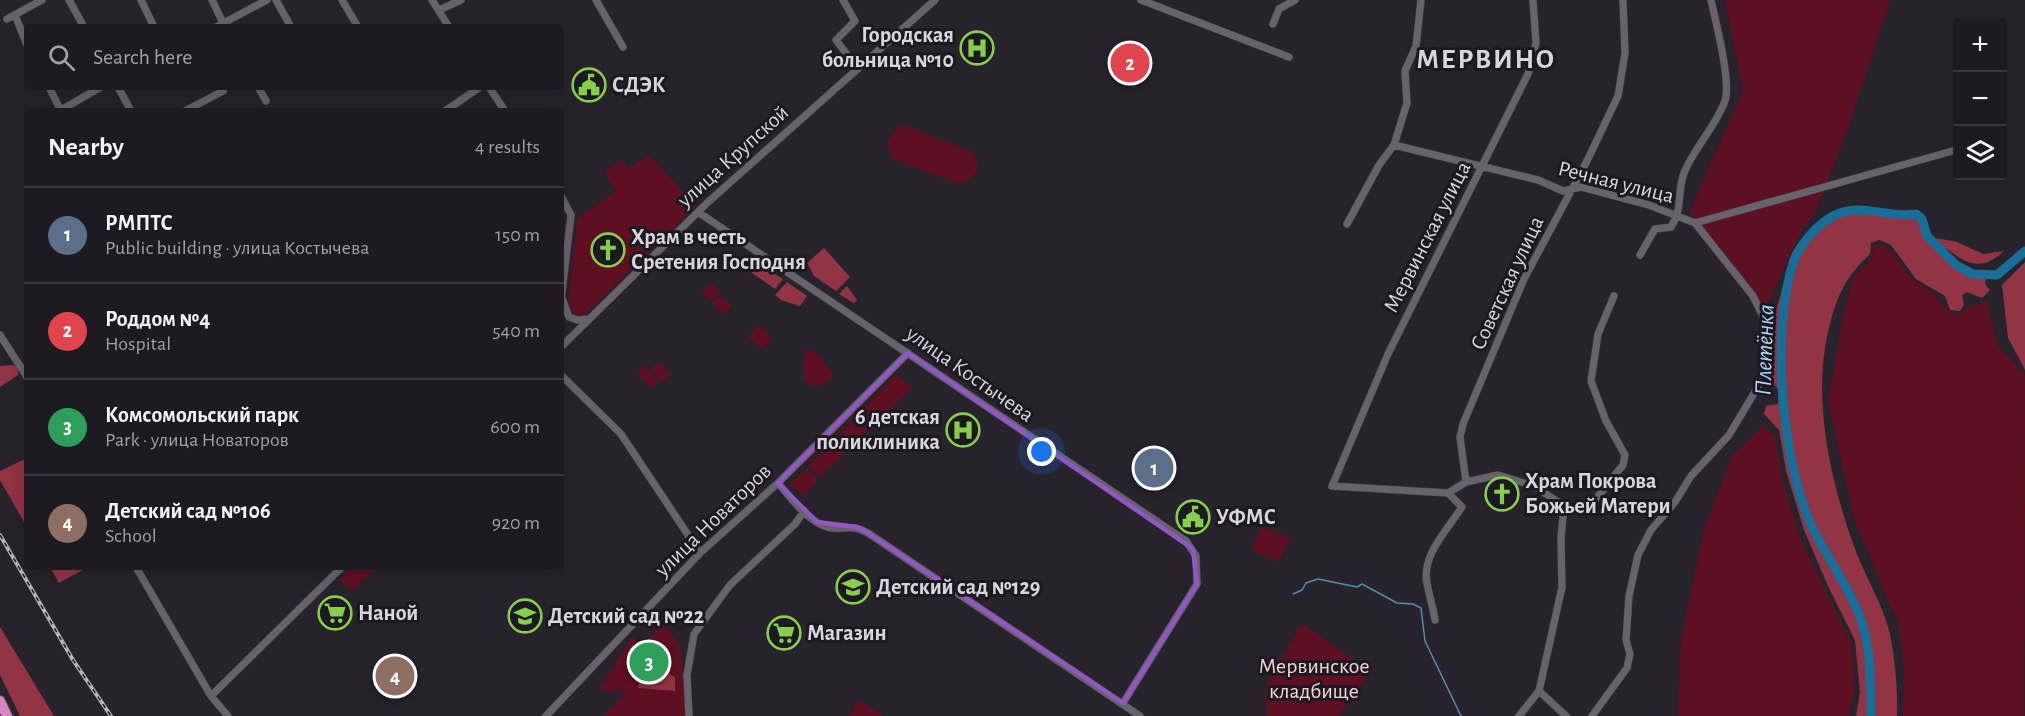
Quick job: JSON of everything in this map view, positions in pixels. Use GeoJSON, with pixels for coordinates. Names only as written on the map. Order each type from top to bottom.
{"type":"FeatureCollection","features":[{"type":"Feature","properties":{"kind":"highway"},"geometry":{"type":"LineString","coordinates":[[0,701],[7,716]]}},
{"type":"Feature","properties":{"kind":"highway"},"geometry":{"type":"LineString","coordinates":[[0,706],[7,716]]}},
{"type":"Feature","properties":{"kind":"street"},"geometry":{"type":"LineString","coordinates":[[7,19],[42,0]]}},
{"type":"Feature","properties":{"kind":"street"},"geometry":{"type":"LineString","coordinates":[[69,0],[82,24]]}},
{"type":"Feature","properties":{"kind":"street"},"geometry":{"type":"LineString","coordinates":[[141,0],[153,24]]}},
{"type":"Feature","properties":{"kind":"street"},"geometry":{"type":"LineString","coordinates":[[212,0],[220,24]]}},
{"type":"Feature","properties":{"kind":"street"},"geometry":{"type":"LineString","coordinates":[[225,24],[267,0]]}},
{"type":"Feature","properties":{"kind":"street"},"geometry":{"type":"LineString","coordinates":[[276,0],[289,24]]}},
{"type":"Feature","properties":{"kind":"street"},"geometry":{"type":"LineString","coordinates":[[342,0],[356,24]]}},
{"type":"Feature","properties":{"kind":"street"},"geometry":{"type":"LineString","coordinates":[[432,0],[447,24]]}},
{"type":"Feature","properties":{"kind":"street"},"geometry":{"type":"LineString","coordinates":[[439,10],[461,0]]}},
{"type":"Feature","properties":{"kind":"street"},"geometry":{"type":"LineString","coordinates":[[596,0],[623,47]]}},
{"type":"Feature","properties":{"kind":"street"},"geometry":{"type":"LineString","coordinates":[[843,0],[855,21],[836,40],[858,69]]}},
{"type":"Feature","properties":{"kind":"street","name":"улица Крупской"},"geometry":{"type":"LineString","coordinates":[[564,342],[698,212],[935,0]]}},
{"type":"Feature","properties":{"kind":"street"},"geometry":{"type":"LineString","coordinates":[[1141,0],[1289,57]]}},
{"type":"Feature","properties":{"kind":"street"},"geometry":{"type":"LineString","coordinates":[[1273,24],[1279,9],[1295,0]]}},
{"type":"Feature","properties":{"kind":"street"},"geometry":{"type":"LineString","coordinates":[[1347,224],[1379,165],[1394,145],[1407,103],[1405,71],[1416,46],[1420,0]]}},
{"type":"Feature","properties":{"kind":"street","name":"Мервинская улица"},"geometry":{"type":"LineString","coordinates":[[1448,493],[1332,486],[1388,354],[1532,63],[1536,43],[1533,0]]}},
{"type":"Feature","properties":{"kind":"street","name":"Советская улица"},"geometry":{"type":"LineString","coordinates":[[1466,482],[1460,437],[1463,424],[1524,279],[1572,190],[1618,96],[1625,53],[1623,0]]}},
{"type":"Feature","properties":{"kind":"street"},"geometry":{"type":"LineString","coordinates":[[1640,255],[1655,229],[1671,227],[1677,216],[1684,173],[1724,102],[1726,94],[1712,0]]}},
{"type":"Feature","properties":{"kind":"street"},"geometry":{"type":"LineString","coordinates":[[15,15],[24,38]]}},
{"type":"Feature","properties":{"kind":"street"},"geometry":{"type":"LineString","coordinates":[[51,90],[60,108]]}},
{"type":"Feature","properties":{"kind":"street"},"geometry":{"type":"LineString","coordinates":[[64,108],[96,90]]}},
{"type":"Feature","properties":{"kind":"street"},"geometry":{"type":"LineString","coordinates":[[120,90],[129,108]]}},
{"type":"Feature","properties":{"kind":"street"},"geometry":{"type":"LineString","coordinates":[[260,90],[266,101]]}},
{"type":"Feature","properties":{"kind":"street"},"geometry":{"type":"LineString","coordinates":[[449,108],[476,90]]}},
{"type":"Feature","properties":{"kind":"street"},"geometry":{"type":"LineString","coordinates":[[491,90],[503,108]]}},
{"type":"Feature","properties":{"kind":"street"},"geometry":{"type":"LineString","coordinates":[[191,108],[223,91]]}},
{"type":"Feature","properties":{"kind":"street","name":"Речная улица"},"geometry":{"type":"LineString","coordinates":[[1394,145],[1538,180],[1563,190],[1581,187],[1695,223],[1753,296],[1765,321],[1767,352],[1765,375],[1729,435],[1691,476],[1675,502],[1651,530],[1638,555],[1629,596],[1626,640],[1630,654],[1627,668],[1592,716]]}},
{"type":"Feature","properties":{"kind":"street"},"geometry":{"type":"LineString","coordinates":[[1695,223],[1953,151]]}},
{"type":"Feature","properties":{"kind":"street"},"geometry":{"type":"LineString","coordinates":[[564,202],[571,215],[564,274]]}},
{"type":"Feature","properties":{"kind":"street","name":"улица Костычева"},"geometry":{"type":"LineString","coordinates":[[698,212],[1186,541],[1193,549],[1198,570],[1197,584],[1123,703]]}},
{"type":"Feature","properties":{"kind":"street"},"geometry":{"type":"LineString","coordinates":[[1435,620],[1431,593],[1426,583],[1427,570],[1439,539],[1462,507],[1448,493],[1466,482],[1485,476],[1510,477],[1534,486],[1564,506],[1582,511],[1588,509],[1623,465],[1625,455],[1606,421],[1591,381],[1598,334],[1614,296]]}},
{"type":"Feature","properties":{"kind":"street"},"geometry":{"type":"LineString","coordinates":[[564,306],[569,317],[577,320],[589,319]]}},
{"type":"Feature","properties":{"kind":"street"},"geometry":{"type":"LineString","coordinates":[[0,335],[24,372]]}},
{"type":"Feature","properties":{"kind":"street","name":"улица Новаторов"},"geometry":{"type":"LineString","coordinates":[[546,716],[700,553],[778,483],[908,352]]}},
{"type":"Feature","properties":{"kind":"street"},"geometry":{"type":"LineString","coordinates":[[564,378],[621,434],[700,553]]}},
{"type":"Feature","properties":{"kind":"street"},"geometry":{"type":"LineString","coordinates":[[778,483],[804,511],[828,527],[857,527],[868,533],[1123,703],[1130,713],[1140,716]]}},
{"type":"Feature","properties":{"kind":"street"},"geometry":{"type":"LineString","coordinates":[[1519,716],[1539,691],[1562,587],[1561,538],[1564,506]]}},
{"type":"Feature","properties":{"kind":"street"},"geometry":{"type":"LineString","coordinates":[[689,716],[687,675],[694,634],[729,585],[795,524],[804,511]]}},
{"type":"Feature","properties":{"kind":"street"},"geometry":{"type":"LineString","coordinates":[[138,570],[211,696],[228,716]]}},
{"type":"Feature","properties":{"kind":"street"},"geometry":{"type":"LineString","coordinates":[[211,696],[339,570]]}},
{"type":"Feature","properties":{"kind":"street"},"geometry":{"type":"LineString","coordinates":[[1539,691],[1566,716]]}},
{"type":"Feature","properties":{"kind":"highlighted area"},"geometry":{"type":"Polygon","coordinates":[[[908,353],[1193,549],[1197,584],[1123,703],[868,533],[857,527],[817,522],[778,483],[908,353]]]}},
{"type":"Feature","properties":{"kind":"green space"},"geometry":{"type":"Polygon","coordinates":[[[1725,0],[1890,0],[1849,125],[1815,214],[1803,228],[1766,307],[1762,305],[1690,211],[1743,90],[1725,0]]]}},
{"type":"Feature","properties":{"kind":"green space"},"geometry":{"type":"Polygon","coordinates":[[[904,125],[973,152],[978,166],[973,176],[957,183],[892,159],[887,143],[894,131],[904,125]]]}},
{"type":"Feature","properties":{"kind":"green space"},"geometry":{"type":"Polygon","coordinates":[[[649,155],[696,206],[585,314],[577,317],[568,305],[577,219],[616,191],[604,172],[622,160],[628,169],[649,155]]]}},
{"type":"Feature","properties":{"kind":"green space"},"geometry":{"type":"Polygon","coordinates":[[[1880,244],[1889,250],[1912,279],[1931,291],[1944,307],[1957,317],[1967,308],[1987,301],[1998,346],[2025,376],[2024,716],[1903,716],[1904,667],[1898,620],[1854,519],[1828,400],[1843,316],[1853,278],[1873,258],[1874,246],[1880,244]]]}},
{"type":"Feature","properties":{"kind":"green space"},"geometry":{"type":"Polygon","coordinates":[[[710,282],[720,292],[710,301],[701,292],[710,282]]]}},
{"type":"Feature","properties":{"kind":"green space"},"geometry":{"type":"Polygon","coordinates":[[[720,295],[732,306],[724,315],[712,303],[720,295]]]}},
{"type":"Feature","properties":{"kind":"green space"},"geometry":{"type":"Polygon","coordinates":[[[759,325],[772,339],[762,349],[748,337],[759,325]]]}},
{"type":"Feature","properties":{"kind":"green space"},"geometry":{"type":"Polygon","coordinates":[[[805,350],[814,350],[833,374],[825,384],[814,386],[803,381],[805,350]]]}},
{"type":"Feature","properties":{"kind":"green space"},"geometry":{"type":"Polygon","coordinates":[[[659,361],[670,374],[662,382],[650,369],[659,361]]]}},
{"type":"Feature","properties":{"kind":"green space"},"geometry":{"type":"Polygon","coordinates":[[[644,366],[659,382],[651,388],[637,373],[644,366]]]}},
{"type":"Feature","properties":{"kind":"green space"},"geometry":{"type":"Polygon","coordinates":[[[892,370],[894,373],[806,463],[803,460],[892,370]]]}},
{"type":"Feature","properties":{"kind":"green space"},"geometry":{"type":"Polygon","coordinates":[[[896,375],[912,388],[820,477],[809,466],[896,375]]]}},
{"type":"Feature","properties":{"kind":"green space"},"geometry":{"type":"Polygon","coordinates":[[[1763,426],[1774,435],[1783,482],[1801,541],[1851,643],[1854,690],[1849,716],[1678,716],[1681,639],[1704,529],[1732,456],[1763,426]]]}},
{"type":"Feature","properties":{"kind":"green space"},"geometry":{"type":"Polygon","coordinates":[[[807,468],[818,480],[804,495],[789,485],[807,468]]]}},
{"type":"Feature","properties":{"kind":"green space"},"geometry":{"type":"Polygon","coordinates":[[[1261,526],[1290,538],[1279,562],[1251,550],[1261,526]]]}},
{"type":"Feature","properties":{"kind":"green space"},"geometry":{"type":"Polygon","coordinates":[[[350,570],[374,570],[352,592],[339,580],[350,570]]]}},
{"type":"Feature","properties":{"kind":"green space","name":"Мервинское кладбище"},"geometry":{"type":"Polygon","coordinates":[[[1302,623],[1370,672],[1338,716],[1267,716],[1267,684],[1302,623]]]}},
{"type":"Feature","properties":{"kind":"green space"},"geometry":{"type":"Polygon","coordinates":[[[663,624],[680,645],[687,716],[603,716],[627,691],[598,691],[632,637],[642,646],[663,624]]]}},
{"type":"Feature","properties":{"kind":"green space"},"geometry":{"type":"Polygon","coordinates":[[[856,701],[860,701],[884,716],[850,716],[856,701]]]}},
{"type":"Feature","properties":{"kind":"shaded area"},"geometry":{"type":"Polygon","coordinates":[[[1849,209],[1880,210],[1887,215],[1916,214],[1938,250],[1961,267],[1987,275],[1985,284],[1990,290],[1982,298],[1967,292],[1962,295],[1964,305],[1960,311],[1950,310],[1945,296],[1916,279],[1891,245],[1879,240],[1871,243],[1870,254],[1853,272],[1841,291],[1827,337],[1822,389],[1827,443],[1846,522],[1890,634],[1896,675],[1897,716],[1856,716],[1860,693],[1855,640],[1804,530],[1786,471],[1779,430],[1764,414],[1766,406],[1778,404],[1779,391],[1771,380],[1774,351],[1772,324],[1786,276],[1807,240],[1819,226],[1849,209]]]}},
{"type":"Feature","properties":{"kind":"shaded area"},"geometry":{"type":"Polygon","coordinates":[[[1936,238],[1957,242],[1983,254],[2004,251],[1990,261],[1970,263],[1942,245],[1936,238]]]}},
{"type":"Feature","properties":{"kind":"shaded area"},"geometry":{"type":"Polygon","coordinates":[[[824,248],[850,277],[836,291],[814,276],[807,263],[824,248]]]}},
{"type":"Feature","properties":{"kind":"shaded area"},"geometry":{"type":"Polygon","coordinates":[[[2025,262],[2025,370],[2008,338],[2002,285],[2025,262]]]}},
{"type":"Feature","properties":{"kind":"shaded area"},"geometry":{"type":"Polygon","coordinates":[[[758,264],[783,279],[775,289],[751,272],[758,264]]]}},
{"type":"Feature","properties":{"kind":"shaded area"},"geometry":{"type":"Polygon","coordinates":[[[787,282],[807,296],[800,306],[781,300],[775,295],[787,282]]]}},
{"type":"Feature","properties":{"kind":"shaded area"},"geometry":{"type":"Polygon","coordinates":[[[847,286],[857,300],[854,303],[839,294],[847,286]]]}},
{"type":"Feature","properties":{"kind":"shaded area"},"geometry":{"type":"Polygon","coordinates":[[[14,365],[18,370],[18,375],[0,387],[0,366],[14,365]]]}},
{"type":"Feature","properties":{"kind":"shaded area"},"geometry":{"type":"Polygon","coordinates":[[[24,459],[24,522],[0,480],[0,471],[24,459]]]}},
{"type":"Feature","properties":{"kind":"shaded area"},"geometry":{"type":"Polygon","coordinates":[[[52,570],[83,570],[59,583],[52,570]]]}},
{"type":"Feature","properties":{"kind":"shaded area"},"geometry":{"type":"Polygon","coordinates":[[[0,627],[54,716],[20,716],[0,675],[0,627]]]}},
{"type":"Feature","properties":{"kind":"shaded area"},"geometry":{"type":"Polygon","coordinates":[[[641,671],[669,673],[675,678],[675,691],[638,688],[641,671]]]}},
{"type":"Feature","properties":{"kind":"waterway","name":"Плетёнка"},"geometry":{"type":"LineString","coordinates":[[1871,716],[1870,666],[1864,629],[1849,592],[1809,520],[1799,493],[1786,427],[1781,355],[1787,288],[1794,260],[1815,229],[1833,216],[1853,210],[1916,214],[1922,219],[1927,236],[1956,265],[1973,274],[1997,275],[2025,251]]}},
{"type":"Feature","properties":{"kind":"waterway"},"geometry":{"type":"LineString","coordinates":[[1293,594],[1302,590],[1306,583],[1318,579],[1357,587],[1362,584],[1397,603],[1413,604],[1421,608],[1425,641],[1461,716]]}},
{"type":"Feature","properties":{"kind":"railway"},"geometry":{"type":"LineString","coordinates":[[0,535],[73,660],[111,716]]}},
{"type":"Feature","properties":{"kind":"place","name":"Городская больница №10"},"geometry":{"type":"Point","coordinates":[977,48]}},
{"type":"Feature","properties":{"kind":"place","name":"Роддом №4"},"geometry":{"type":"Point","coordinates":[1130,63]}},
{"type":"Feature","properties":{"kind":"place","name":"СДЭК"},"geometry":{"type":"Point","coordinates":[589,85]}},
{"type":"Feature","properties":{"kind":"place","name":"Храм в честь Сретения Господня"},"geometry":{"type":"Point","coordinates":[608,250]}},
{"type":"Feature","properties":{"kind":"place","name":"6 детская поликлиника"},"geometry":{"type":"Point","coordinates":[963,430]}},
{"type":"Feature","properties":{"kind":"place","name":"РМПТС"},"geometry":{"type":"Point","coordinates":[1154,468]}},
{"type":"Feature","properties":{"kind":"place","name":"Храм Покрова Божьей Матери"},"geometry":{"type":"Point","coordinates":[1502,494]}},
{"type":"Feature","properties":{"kind":"place","name":"УФМС"},"geometry":{"type":"Point","coordinates":[1193,517]}},
{"type":"Feature","properties":{"kind":"place","name":"Детский сад №129"},"geometry":{"type":"Point","coordinates":[853,587]}},
{"type":"Feature","properties":{"kind":"place","name":"Наной"},"geometry":{"type":"Point","coordinates":[335,613]}},
{"type":"Feature","properties":{"kind":"place","name":"Детский сад №22"},"geometry":{"type":"Point","coordinates":[525,616]}},
{"type":"Feature","properties":{"kind":"place","name":"Магазин"},"geometry":{"type":"Point","coordinates":[784,633]}},
{"type":"Feature","properties":{"kind":"place","name":"Комсомольский парк"},"geometry":{"type":"Point","coordinates":[649,662]}},
{"type":"Feature","properties":{"kind":"place","name":"Детский сад №106"},"geometry":{"type":"Point","coordinates":[395,676]}},
{"type":"Feature","properties":{"kind":"district","name":"МЕРВИНО"},"geometry":{"type":"Point","coordinates":[1486,60]}}]}
